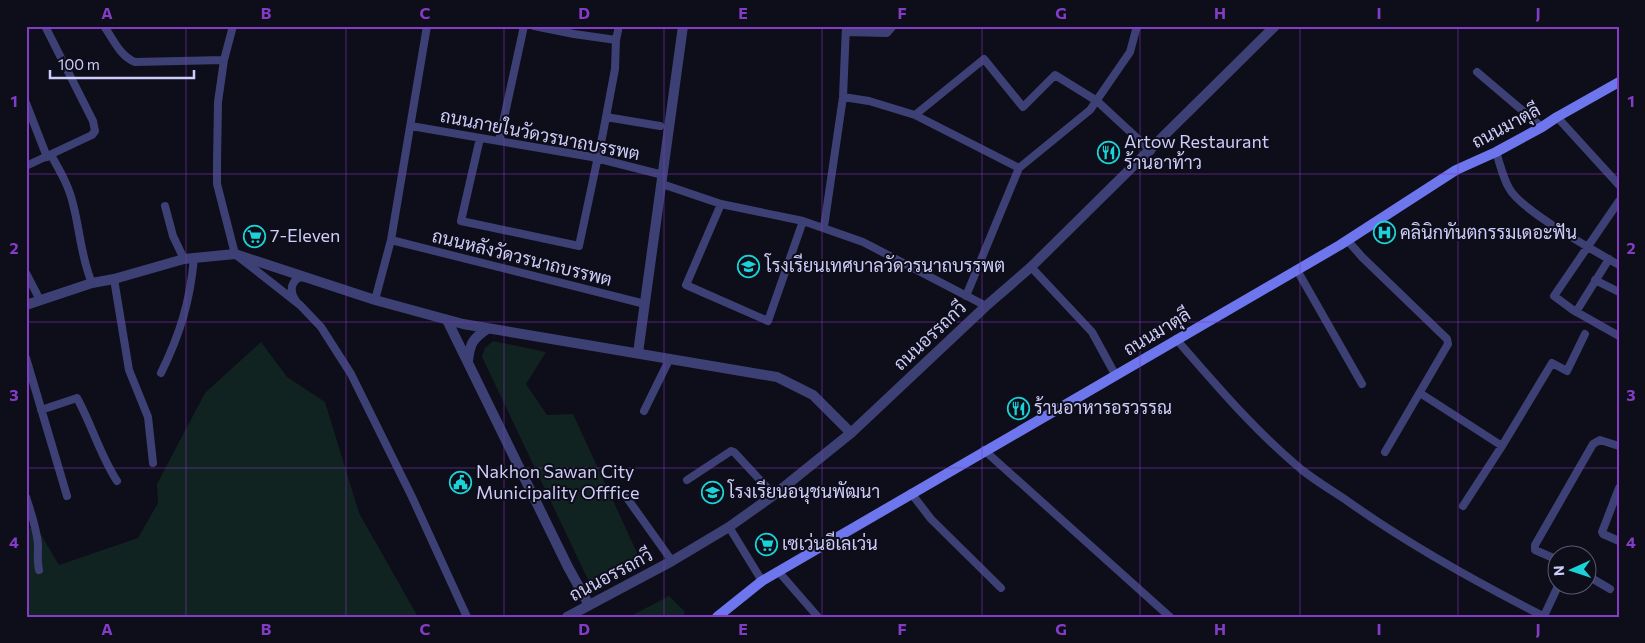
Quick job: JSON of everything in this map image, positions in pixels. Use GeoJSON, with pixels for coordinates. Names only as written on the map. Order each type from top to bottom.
{"type":"FeatureCollection","features":[{"type":"Feature","properties":{"kind":"main road","name":"ถนนมาตุลี"},"geometry":{"type":"LineString","coordinates":[[717,617],[762,580],[1297,270],[1456,170],[1496,152],[1619,82]]}},
{"type":"Feature","properties":{"kind":"street"},"geometry":{"type":"LineString","coordinates":[[26,166],[92,135],[95,131],[95,126],[45,26]]}},
{"type":"Feature","properties":{"kind":"street"},"geometry":{"type":"LineString","coordinates":[[104,26],[119,50],[128,59],[135,62],[224,60]]}},
{"type":"Feature","properties":{"kind":"street"},"geometry":{"type":"LineString","coordinates":[[234,26],[224,60],[218,102],[217,184],[235,254],[300,306],[321,327],[351,374],[412,497],[467,617]]}},
{"type":"Feature","properties":{"kind":"street"},"geometry":{"type":"LineString","coordinates":[[375,300],[391,240],[427,26]]}},
{"type":"Feature","properties":{"kind":"street"},"geometry":{"type":"LineString","coordinates":[[499,141],[524,26]]}},
{"type":"Feature","properties":{"kind":"street"},"geometry":{"type":"LineString","coordinates":[[534,26],[616,40]]}},
{"type":"Feature","properties":{"kind":"street"},"geometry":{"type":"LineString","coordinates":[[480,138],[461,221],[579,246],[615,69],[616,40],[619,26]]}},
{"type":"Feature","properties":{"kind":"street"},"geometry":{"type":"LineString","coordinates":[[638,353],[683,26]]}},
{"type":"Feature","properties":{"kind":"street"},"geometry":{"type":"LineString","coordinates":[[824,228],[843,97],[846,29],[887,33],[893,26]]}},
{"type":"Feature","properties":{"kind":"street"},"geometry":{"type":"LineString","coordinates":[[966,296],[1019,168],[1090,110],[1130,52],[1137,26]]}},
{"type":"Feature","properties":{"kind":"street","name":"ถนนอรรถกวี"},"geometry":{"type":"LineString","coordinates":[[567,617],[672,561],[729,526],[774,495],[851,434],[986,306],[1031,267],[1276,26]]}},
{"type":"Feature","properties":{"kind":"street"},"geometry":{"type":"LineString","coordinates":[[915,115],[984,59],[1022,107],[1055,75],[1097,101],[1151,151]]}},
{"type":"Feature","properties":{"kind":"street"},"geometry":{"type":"LineString","coordinates":[[1477,72],[1542,127]]}},
{"type":"Feature","properties":{"kind":"street"},"geometry":{"type":"LineString","coordinates":[[843,97],[869,101],[915,115],[1019,168]]}},
{"type":"Feature","properties":{"kind":"street"},"geometry":{"type":"LineString","coordinates":[[26,103],[49,156],[66,181],[73,204],[86,270],[92,283]]}},
{"type":"Feature","properties":{"kind":"street"},"geometry":{"type":"LineString","coordinates":[[1557,116],[1619,185]]}},
{"type":"Feature","properties":{"kind":"street"},"geometry":{"type":"LineString","coordinates":[[606,117],[660,126]]}},
{"type":"Feature","properties":{"kind":"street","name":"ถนนภายในวัดวรนาถบรรพต"},"geometry":{"type":"LineString","coordinates":[[411,126],[597,158],[662,180],[721,204],[804,221],[863,242],[986,306]]}},
{"type":"Feature","properties":{"kind":"street"},"geometry":{"type":"LineString","coordinates":[[1496,152],[1509,190],[1526,206],[1587,247],[1619,265]]}},
{"type":"Feature","properties":{"kind":"street"},"geometry":{"type":"LineString","coordinates":[[1619,201],[1554,294],[1554,297],[1576,312],[1619,336]]}},
{"type":"Feature","properties":{"kind":"street"},"geometry":{"type":"LineString","coordinates":[[721,204],[686,285],[768,321],[804,221]]}},
{"type":"Feature","properties":{"kind":"street"},"geometry":{"type":"LineString","coordinates":[[161,373],[184,320],[192,278],[189,258],[173,236],[165,206]]}},
{"type":"Feature","properties":{"kind":"street","name":"ถนนหลังวัดวรนาถบรรพต"},"geometry":{"type":"LineString","coordinates":[[391,240],[645,304]]}},
{"type":"Feature","properties":{"kind":"street"},"geometry":{"type":"LineString","coordinates":[[1347,240],[1362,257],[1447,339],[1448,347],[1385,452]]}},
{"type":"Feature","properties":{"kind":"street"},"geometry":{"type":"LineString","coordinates":[[26,305],[92,283],[114,279],[189,258],[235,254],[375,300],[447,320],[488,329],[777,377],[813,395],[851,434]]}},
{"type":"Feature","properties":{"kind":"street"},"geometry":{"type":"LineString","coordinates":[[1576,312],[1609,259]]}},
{"type":"Feature","properties":{"kind":"street"},"geometry":{"type":"LineString","coordinates":[[1031,267],[1092,332],[1116,376]]}},
{"type":"Feature","properties":{"kind":"street"},"geometry":{"type":"LineString","coordinates":[[1297,270],[1362,384]]}},
{"type":"Feature","properties":{"kind":"street"},"geometry":{"type":"LineString","coordinates":[[26,273],[40,300]]}},
{"type":"Feature","properties":{"kind":"street"},"geometry":{"type":"LineString","coordinates":[[300,306],[293,297],[291,290],[295,280],[304,277]]}},
{"type":"Feature","properties":{"kind":"street"},"geometry":{"type":"LineString","coordinates":[[114,279],[129,370],[148,417],[153,463]]}},
{"type":"Feature","properties":{"kind":"street"},"geometry":{"type":"LineString","coordinates":[[1595,280],[1619,292]]}},
{"type":"Feature","properties":{"kind":"street"},"geometry":{"type":"LineString","coordinates":[[447,320],[568,568],[589,605]]}},
{"type":"Feature","properties":{"kind":"street"},"geometry":{"type":"LineString","coordinates":[[468,361],[470,347],[476,336],[488,329]]}},
{"type":"Feature","properties":{"kind":"street"},"geometry":{"type":"LineString","coordinates":[[1463,506],[1552,363],[1567,371],[1585,334]]}},
{"type":"Feature","properties":{"kind":"street"},"geometry":{"type":"LineString","coordinates":[[1176,339],[1225,396],[1303,471],[1388,530],[1478,582],[1544,616],[1553,596]]}},
{"type":"Feature","properties":{"kind":"street"},"geometry":{"type":"LineString","coordinates":[[26,358],[67,496]]}},
{"type":"Feature","properties":{"kind":"street"},"geometry":{"type":"LineString","coordinates":[[644,411],[670,358]]}},
{"type":"Feature","properties":{"kind":"street"},"geometry":{"type":"LineString","coordinates":[[1420,393],[1502,446]]}},
{"type":"Feature","properties":{"kind":"street"},"geometry":{"type":"LineString","coordinates":[[41,410],[77,398],[85,412],[106,466],[117,481]]}},
{"type":"Feature","properties":{"kind":"street"},"geometry":{"type":"LineString","coordinates":[[1548,556],[1535,550],[1535,545],[1593,444],[1600,440],[1619,446]]}},
{"type":"Feature","properties":{"kind":"street"},"geometry":{"type":"LineString","coordinates":[[984,450],[1170,617]]}},
{"type":"Feature","properties":{"kind":"street"},"geometry":{"type":"LineString","coordinates":[[687,480],[731,451],[774,495]]}},
{"type":"Feature","properties":{"kind":"street"},"geometry":{"type":"LineString","coordinates":[[1619,488],[1602,532],[1619,542]]}},
{"type":"Feature","properties":{"kind":"street"},"geometry":{"type":"LineString","coordinates":[[911,493],[931,519],[1001,588]]}},
{"type":"Feature","properties":{"kind":"street"},"geometry":{"type":"LineString","coordinates":[[26,497],[36,526],[38,544],[36,560],[39,570]]}},
{"type":"Feature","properties":{"kind":"street"},"geometry":{"type":"LineString","coordinates":[[627,498],[672,561]]}},
{"type":"Feature","properties":{"kind":"street"},"geometry":{"type":"LineString","coordinates":[[729,526],[762,580]]}},
{"type":"Feature","properties":{"kind":"street"},"geometry":{"type":"LineString","coordinates":[[778,571],[818,617]]}},
{"type":"Feature","properties":{"kind":"street"},"geometry":{"type":"LineString","coordinates":[[1598,582],[1610,589]]}},
{"type":"Feature","properties":{"kind":"green space"},"geometry":{"type":"Polygon","coordinates":[[[493,341],[546,352],[526,384],[547,415],[573,414],[639,557],[592,588],[482,357],[485,348],[493,341]]]}},
{"type":"Feature","properties":{"kind":"green space"},"geometry":{"type":"Polygon","coordinates":[[[261,342],[287,377],[325,402],[359,513],[418,617],[26,617],[26,530],[36,526],[59,565],[138,538],[158,503],[157,484],[205,393],[261,342]]]}},
{"type":"Feature","properties":{"kind":"green space"},"geometry":{"type":"Polygon","coordinates":[[[669,596],[685,612],[682,617],[629,617],[669,596]]]}},
{"type":"Feature","properties":{"kind":"place","name":"Artow Restaurant ร้านอาท้าว"},"geometry":{"type":"Point","coordinates":[1108,152]}},
{"type":"Feature","properties":{"kind":"place","name":"คลินิกทันตกรรมเดอะฟัน"},"geometry":{"type":"Point","coordinates":[1384,233]}},
{"type":"Feature","properties":{"kind":"place","name":"7-Eleven"},"geometry":{"type":"Point","coordinates":[254,236]}},
{"type":"Feature","properties":{"kind":"place","name":"โรงเรียนเทศบาลวัดวรนาถบรรพต"},"geometry":{"type":"Point","coordinates":[749,266]}},
{"type":"Feature","properties":{"kind":"place","name":"ร้านอาหารอรวรรณ"},"geometry":{"type":"Point","coordinates":[1018,408]}},
{"type":"Feature","properties":{"kind":"place","name":"Nakhon Sawan City Municipality Offfice"},"geometry":{"type":"Point","coordinates":[460,482]}},
{"type":"Feature","properties":{"kind":"place","name":"โรงเรียนอนุชนพัฒนา"},"geometry":{"type":"Point","coordinates":[712,492]}},
{"type":"Feature","properties":{"kind":"place","name":"เซเว่นอีเลเว่น"},"geometry":{"type":"Point","coordinates":[766,544]}}]}
